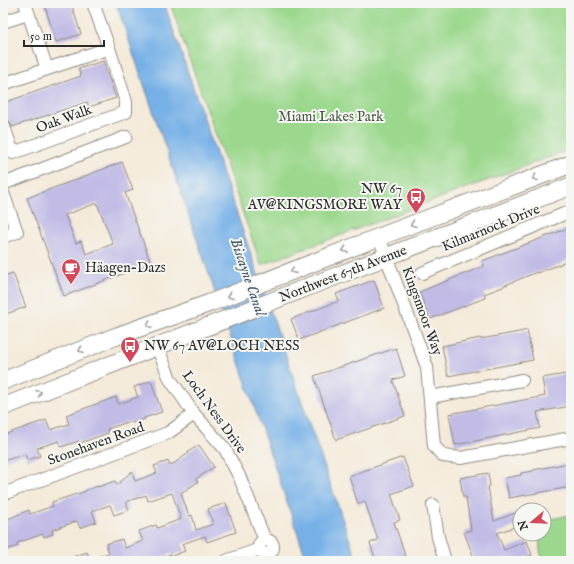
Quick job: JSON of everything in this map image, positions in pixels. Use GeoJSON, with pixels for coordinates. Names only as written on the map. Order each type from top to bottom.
{"type":"FeatureCollection","features":[{"type":"Feature","properties":{"kind":"main road","name":"Northwest 67th Avenue"},"geometry":{"type":"LineString","coordinates":[[3,381],[117,336],[210,303],[378,237],[571,164]]}},
{"type":"Feature","properties":{"kind":"main road","name":"Northwest 67th Avenue"},"geometry":{"type":"LineString","coordinates":[[3,407],[318,283],[571,186]]}},
{"type":"Feature","properties":{"kind":"main road"},"geometry":{"type":"LineString","coordinates":[[157,346],[158,337],[180,314]]}},
{"type":"Feature","properties":{"kind":"main road"},"geometry":{"type":"LineString","coordinates":[[117,336],[131,336],[149,340],[157,346]]}},
{"type":"Feature","properties":{"kind":"street"},"geometry":{"type":"LineString","coordinates":[[3,84],[109,48],[93,3]]}},
{"type":"Feature","properties":{"kind":"street"},"geometry":{"type":"LineString","coordinates":[[3,22],[26,8],[47,69]]}},
{"type":"Feature","properties":{"kind":"street","name":"Oak Walk"},"geometry":{"type":"LineString","coordinates":[[3,124],[13,153],[126,112],[126,102],[109,48]]}},
{"type":"Feature","properties":{"kind":"street"},"geometry":{"type":"LineString","coordinates":[[3,184],[126,137]]}},
{"type":"Feature","properties":{"kind":"street"},"geometry":{"type":"LineString","coordinates":[[3,193],[16,232],[3,237]]}},
{"type":"Feature","properties":{"kind":"street","name":"Kilmarnock Drive"},"geometry":{"type":"LineString","coordinates":[[422,273],[571,211]]}},
{"type":"Feature","properties":{"kind":"street","name":"Kingsmoor Way"},"geometry":{"type":"LineString","coordinates":[[378,237],[427,367],[434,446],[443,456],[460,458],[571,438]]}},
{"type":"Feature","properties":{"kind":"street","name":"Loch Ness Drive"},"geometry":{"type":"LineString","coordinates":[[157,346],[170,379],[194,414],[225,449],[240,478],[267,551]]}},
{"type":"Feature","properties":{"kind":"street"},"geometry":{"type":"LineString","coordinates":[[430,397],[522,380]]}},
{"type":"Feature","properties":{"kind":"street","name":"Stonehaven Road"},"geometry":{"type":"LineString","coordinates":[[3,494],[168,433],[194,414]]}},
{"type":"Feature","properties":{"kind":"street"},"geometry":{"type":"LineString","coordinates":[[432,505],[438,537],[445,561]]}},
{"type":"Feature","properties":{"kind":"street"},"geometry":{"type":"LineString","coordinates":[[226,561],[267,551]]}},
{"type":"Feature","properties":{"kind":"green space","name":"Miami Lakes Park"},"geometry":{"type":"Polygon","coordinates":[[[170,3],[571,3],[571,149],[261,265],[170,3]]]}},
{"type":"Feature","properties":{"kind":"green space"},"geometry":{"type":"Polygon","coordinates":[[[571,515],[571,561],[543,561],[540,542],[552,542],[552,519],[571,515]]]}},
{"type":"Feature","properties":{"kind":"water","name":"Biscayne Canal"},"geometry":{"type":"Polygon","coordinates":[[[116,3],[164,3],[357,561],[307,561],[116,3]]]}},
{"type":"Feature","properties":{"kind":"building"},"geometry":{"type":"Polygon","coordinates":[[[44,3],[71,3],[81,34],[56,42],[44,3]]]}},
{"type":"Feature","properties":{"kind":"building"},"geometry":{"type":"Polygon","coordinates":[[[103,61],[116,98],[89,107],[87,102],[12,127],[8,119],[5,117],[3,112],[3,103],[81,76],[78,69],[103,61]]]}},
{"type":"Feature","properties":{"kind":"building"},"geometry":{"type":"Polygon","coordinates":[[[122,162],[133,190],[125,193],[151,263],[64,296],[27,198],[122,162]],[[97,203],[65,215],[76,243],[81,241],[86,254],[113,244],[97,203]]]}},
{"type":"Feature","properties":{"kind":"building"},"geometry":{"type":"Polygon","coordinates":[[[571,227],[571,259],[484,294],[485,298],[430,319],[419,292],[484,266],[482,261],[571,227]]]}},
{"type":"Feature","properties":{"kind":"building"},"geometry":{"type":"Polygon","coordinates":[[[13,273],[26,307],[3,315],[3,276],[13,273]]]}},
{"type":"Feature","properties":{"kind":"building"},"geometry":{"type":"Polygon","coordinates":[[[374,280],[384,308],[299,340],[291,319],[339,301],[336,294],[374,280]]]}},
{"type":"Feature","properties":{"kind":"building"},"geometry":{"type":"Polygon","coordinates":[[[527,330],[533,360],[448,376],[442,346],[527,330]]]}},
{"type":"Feature","properties":{"kind":"building"},"geometry":{"type":"Polygon","coordinates":[[[396,348],[405,376],[393,381],[405,416],[336,440],[314,376],[396,348]]]}},
{"type":"Feature","properties":{"kind":"building"},"geometry":{"type":"Polygon","coordinates":[[[571,373],[571,406],[537,412],[540,428],[455,445],[449,414],[545,396],[542,378],[571,373]]]}},
{"type":"Feature","properties":{"kind":"building"},"geometry":{"type":"Polygon","coordinates":[[[151,381],[162,412],[144,418],[145,419],[132,423],[131,421],[107,429],[108,433],[80,443],[79,441],[61,447],[59,441],[37,448],[40,456],[27,460],[25,454],[3,461],[3,435],[46,420],[50,430],[69,424],[66,415],[116,397],[118,404],[138,397],[134,387],[151,381]]]}},
{"type":"Feature","properties":{"kind":"building"},"geometry":{"type":"Polygon","coordinates":[[[199,445],[214,467],[196,479],[198,482],[181,493],[189,516],[192,515],[196,530],[213,524],[208,509],[226,503],[236,532],[207,542],[205,536],[182,544],[185,551],[172,556],[171,554],[153,561],[64,560],[87,552],[90,559],[109,553],[106,544],[122,539],[125,548],[143,541],[139,531],[156,525],[157,528],[181,519],[172,493],[148,501],[146,495],[126,502],[129,510],[114,515],[110,505],[92,511],[96,522],[80,528],[77,521],[52,530],[53,534],[44,537],[43,534],[17,543],[18,546],[3,551],[3,521],[29,510],[30,514],[53,506],[52,502],[98,486],[115,481],[117,485],[132,471],[135,481],[157,473],[154,466],[168,461],[170,466],[199,445]]]}},
{"type":"Feature","properties":{"kind":"building"},"geometry":{"type":"Polygon","coordinates":[[[403,457],[414,486],[391,494],[400,520],[394,522],[407,561],[376,561],[370,543],[378,540],[365,502],[358,504],[349,476],[403,457]]]}},
{"type":"Feature","properties":{"kind":"building"},"geometry":{"type":"Polygon","coordinates":[[[569,463],[571,487],[509,498],[505,478],[521,475],[521,473],[533,470],[569,463]]]}},
{"type":"Feature","properties":{"kind":"building"},"geometry":{"type":"Polygon","coordinates":[[[488,473],[490,486],[488,487],[494,521],[512,514],[512,528],[497,533],[504,550],[527,542],[532,555],[516,561],[475,561],[464,532],[471,530],[466,497],[463,497],[460,478],[488,473]]]}},
{"type":"Feature","properties":{"kind":"place","name":"NW 67 AV@KINGSMORE WAY"},"geometry":{"type":"Point","coordinates":[416,214]}},
{"type":"Feature","properties":{"kind":"place","name":"Häagen-Dazs"},"geometry":{"type":"Point","coordinates":[71,285]}},
{"type":"Feature","properties":{"kind":"place","name":"NW 67 AV@LOCH NESS"},"geometry":{"type":"Point","coordinates":[130,363]}}]}
